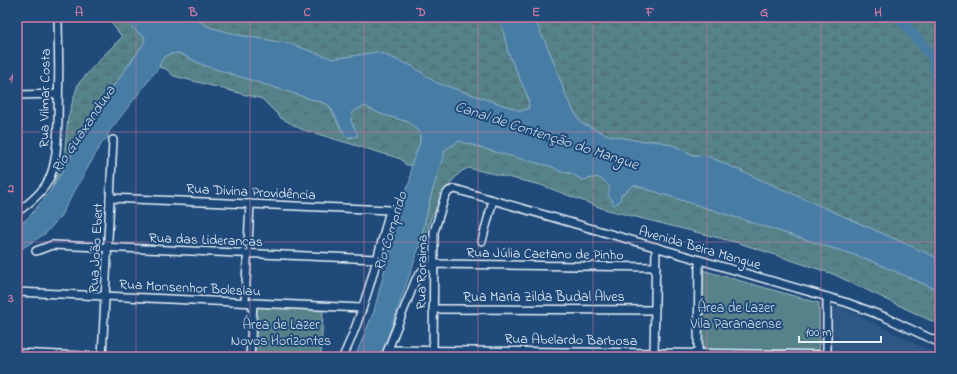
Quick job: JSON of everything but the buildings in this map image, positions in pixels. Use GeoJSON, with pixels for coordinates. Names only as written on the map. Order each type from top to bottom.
{"type":"FeatureCollection","features":[{"type":"Feature","properties":{"kind":"street","name":"Rua Vilmar Costa"},"geometry":{"type":"LineString","coordinates":[[17,212],[33,200],[45,186],[51,176],[55,158],[58,94],[58,17]]}},
{"type":"Feature","properties":{"kind":"street"},"geometry":{"type":"LineString","coordinates":[[17,95],[58,94]]}},
{"type":"Feature","properties":{"kind":"street","name":"Rua João Ebert"},"geometry":{"type":"LineString","coordinates":[[103,357],[113,140]]}},
{"type":"Feature","properties":{"kind":"street","name":"Avenida Beira Mangue"},"geometry":{"type":"LineString","coordinates":[[449,191],[455,189],[826,296],[885,317],[940,343]]}},
{"type":"Feature","properties":{"kind":"street","name":"Rua Roraima"},"geometry":{"type":"LineString","coordinates":[[433,354],[434,232],[445,196],[449,191]]}},
{"type":"Feature","properties":{"kind":"street","name":"Rua Divina Providência"},"geometry":{"type":"LineString","coordinates":[[110,198],[390,210],[377,259]]}},
{"type":"Feature","properties":{"kind":"street"},"geometry":{"type":"LineString","coordinates":[[482,241],[493,200]]}},
{"type":"Feature","properties":{"kind":"street"},"geometry":{"type":"LineString","coordinates":[[250,204],[248,254],[250,357]]}},
{"type":"Feature","properties":{"kind":"street","name":"Rua das Lideranças"},"geometry":{"type":"LineString","coordinates":[[36,251],[52,245],[377,259]]}},
{"type":"Feature","properties":{"kind":"street"},"geometry":{"type":"LineString","coordinates":[[654,355],[656,247]]}},
{"type":"Feature","properties":{"kind":"street"},"geometry":{"type":"LineString","coordinates":[[343,357],[353,335],[377,259]]}},
{"type":"Feature","properties":{"kind":"street"},"geometry":{"type":"LineString","coordinates":[[698,354],[699,260]]}},
{"type":"Feature","properties":{"kind":"street"},"geometry":{"type":"LineString","coordinates":[[387,354],[416,279],[423,270],[433,264]]}},
{"type":"Feature","properties":{"kind":"street","name":"Rua Júlia Caetano de Pinho"},"geometry":{"type":"LineString","coordinates":[[433,264],[656,267]]}},
{"type":"Feature","properties":{"kind":"street","name":"Rua Monsenhor Boleslau"},"geometry":{"type":"LineString","coordinates":[[17,292],[362,308]]}},
{"type":"Feature","properties":{"kind":"street"},"geometry":{"type":"LineString","coordinates":[[826,296],[826,356]]}},
{"type":"Feature","properties":{"kind":"street","name":"Rua Maria Zilda Budal Alves"},"geometry":{"type":"LineString","coordinates":[[433,309],[655,310]]}},
{"type":"Feature","properties":{"kind":"street"},"geometry":{"type":"LineString","coordinates":[[17,353],[103,357]]}},
{"type":"Feature","properties":{"kind":"street","name":"Rua Abelardo Barbosa"},"geometry":{"type":"LineString","coordinates":[[387,354],[698,354],[826,356]]}},
{"type":"Feature","properties":{"kind":"shaded area"},"geometry":{"type":"Polygon","coordinates":[[[840,306],[940,357],[831,357],[830,316],[834,307],[840,306]]]}},
{"type":"Feature","properties":{"kind":"green space"},"geometry":{"type":"Polygon","coordinates":[[[107,17],[122,17],[137,32],[144,36],[145,39],[143,45],[110,91],[51,190],[64,157],[68,117],[78,84],[122,37],[107,17]]]}},
{"type":"Feature","properties":{"kind":"green space"},"geometry":{"type":"Polygon","coordinates":[[[192,17],[500,17],[508,52],[528,97],[529,108],[521,111],[437,83],[412,66],[377,52],[333,59],[291,44],[238,35],[209,27],[192,17]]]}},
{"type":"Feature","properties":{"kind":"green space"},"geometry":{"type":"Polygon","coordinates":[[[536,17],[940,17],[940,259],[707,156],[693,155],[675,146],[657,141],[640,141],[607,135],[581,123],[567,99],[551,55],[538,27],[536,17]]]}},
{"type":"Feature","properties":{"kind":"green space"},"geometry":{"type":"Polygon","coordinates":[[[174,53],[179,53],[203,65],[327,104],[341,129],[352,138],[357,132],[351,122],[352,111],[364,106],[381,114],[409,122],[420,133],[420,143],[411,165],[406,165],[401,159],[301,129],[281,118],[262,99],[174,76],[166,69],[159,67],[164,58],[174,53]]]}},
{"type":"Feature","properties":{"kind":"green space"},"geometry":{"type":"Polygon","coordinates":[[[459,141],[553,167],[561,172],[570,173],[583,180],[597,177],[621,195],[634,185],[867,259],[940,291],[940,325],[833,274],[739,243],[604,209],[541,185],[468,168],[462,171],[452,181],[443,195],[431,218],[423,246],[419,248],[430,199],[445,150],[459,141]]]}},
{"type":"Feature","properties":{"kind":"green space","name":"Área de Lazer Vila Paranaense"},"geometry":{"type":"Polygon","coordinates":[[[702,270],[819,303],[819,350],[702,349],[702,270]]]}},
{"type":"Feature","properties":{"kind":"green space","name":"Área de Lazer Novos Horizontes"},"geometry":{"type":"Polygon","coordinates":[[[256,306],[323,309],[321,357],[254,357],[256,306]]]}},
{"type":"Feature","properties":{"kind":"water","name":"Canal de Contenção do Mangue"},"geometry":{"type":"Polygon","coordinates":[[[122,17],[192,17],[209,27],[238,35],[291,44],[333,59],[377,52],[412,66],[437,83],[521,111],[529,108],[528,97],[508,52],[500,17],[536,17],[538,27],[551,55],[567,99],[581,123],[607,135],[640,141],[657,141],[675,146],[693,155],[707,156],[940,259],[940,291],[867,259],[634,185],[621,195],[620,201],[614,205],[612,202],[613,200],[608,196],[610,187],[603,180],[597,177],[583,180],[570,173],[561,172],[553,167],[459,141],[445,150],[430,199],[419,248],[381,357],[355,357],[374,311],[403,197],[410,181],[411,165],[420,143],[420,133],[409,122],[381,114],[364,106],[352,112],[351,122],[357,132],[357,137],[347,137],[327,104],[203,65],[179,53],[166,56],[162,60],[159,67],[108,133],[108,138],[103,141],[60,217],[46,233],[17,252],[17,227],[29,217],[51,190],[110,91],[143,45],[145,39],[144,36],[137,32],[122,17]]]}},
{"type":"Feature","properties":{"kind":"waterway"},"geometry":{"type":"LineString","coordinates":[[899,17],[933,58],[938,87],[940,89]]}},
{"type":"Feature","properties":{"kind":"water label","name":"Rio Guaxanduva"},"geometry":{"type":"Point","coordinates":[83,129]}},
{"type":"Feature","properties":{"kind":"water label","name":"Rio Comprido"},"geometry":{"type":"Point","coordinates":[390,231]}}]}
